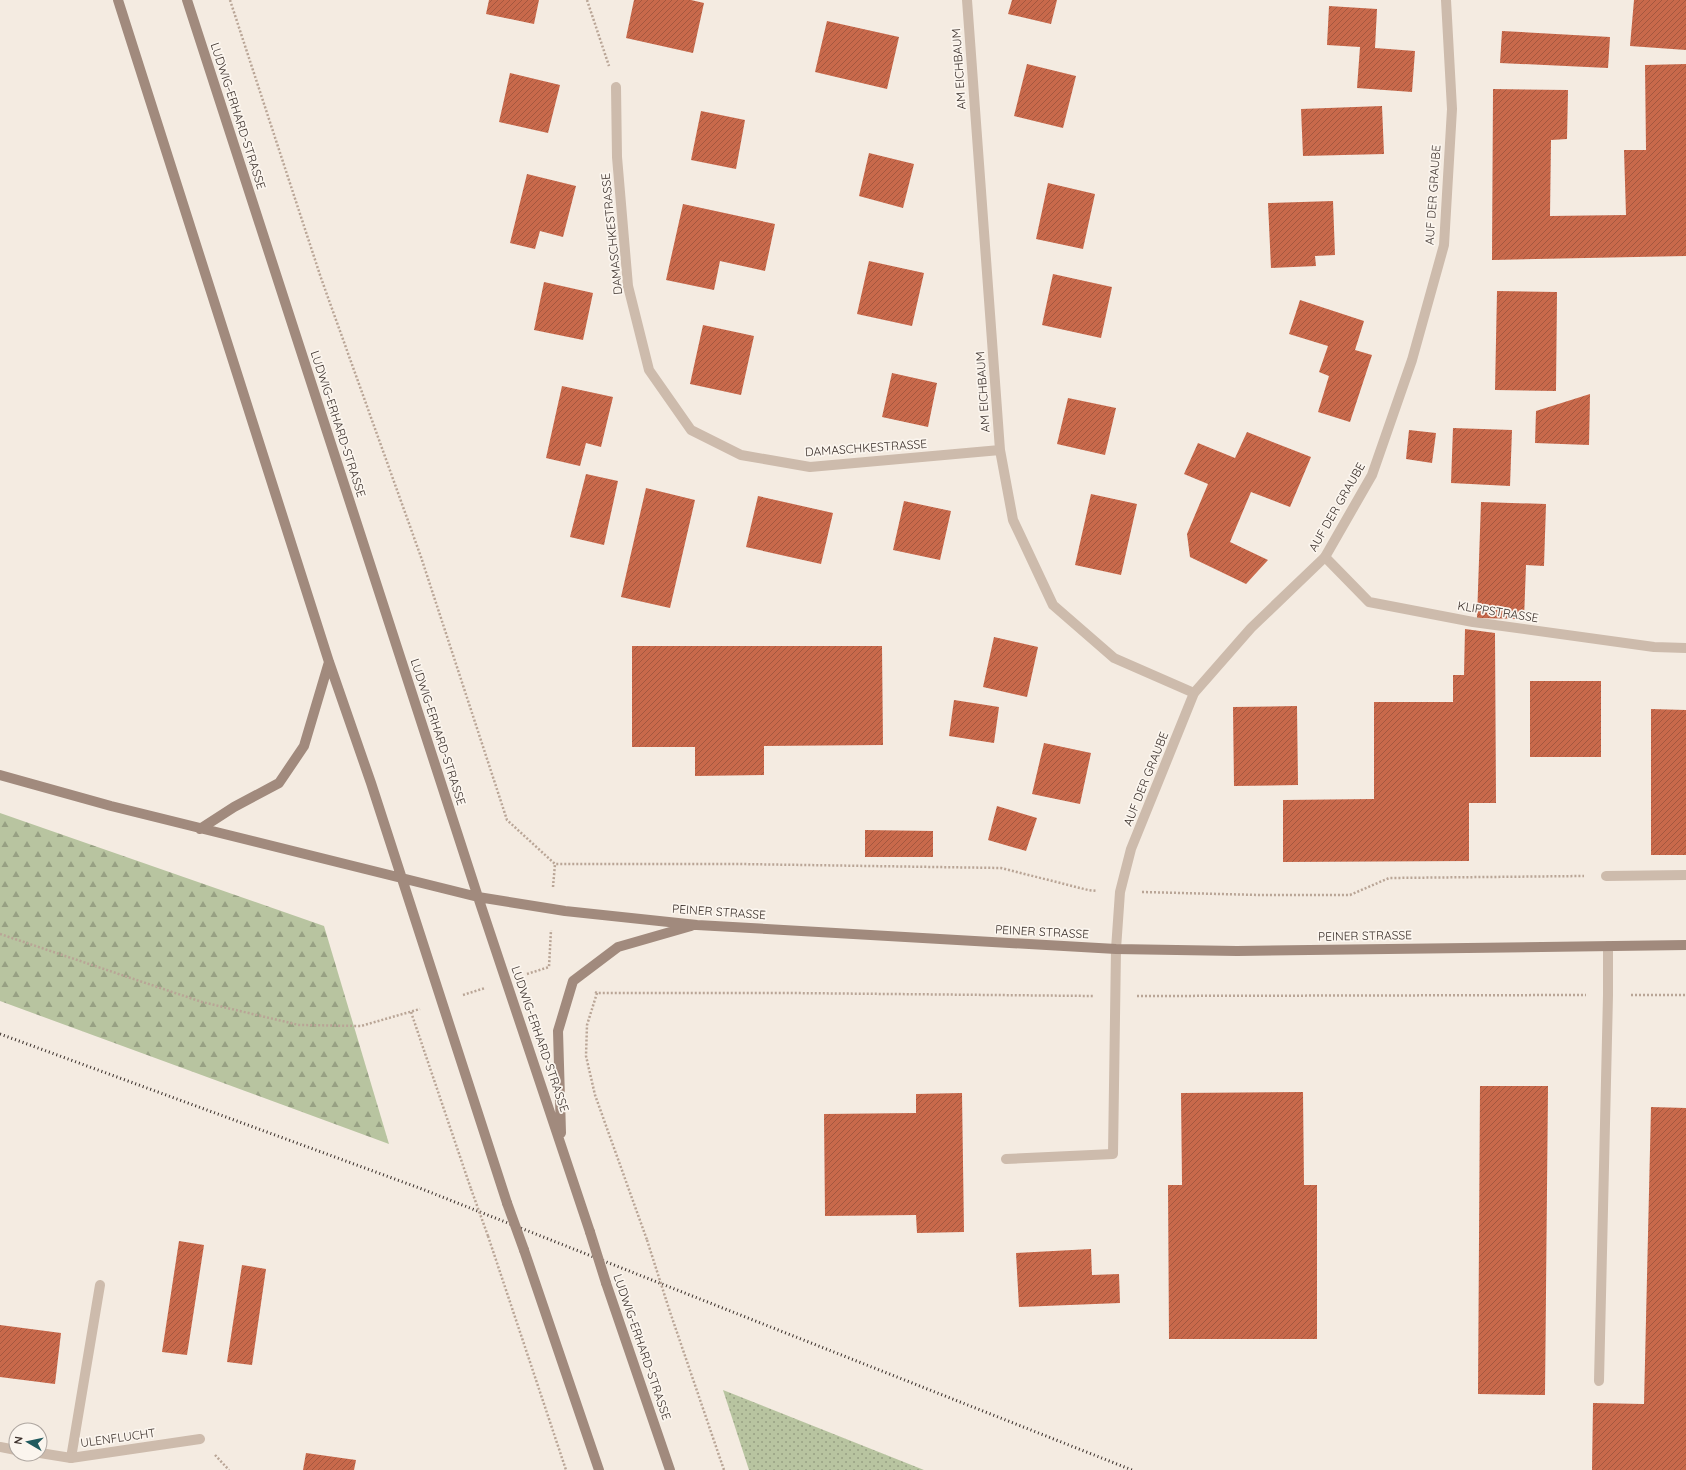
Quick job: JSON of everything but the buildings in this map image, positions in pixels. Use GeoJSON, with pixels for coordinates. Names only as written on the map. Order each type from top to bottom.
{"type":"FeatureCollection","features":[{"type":"Feature","properties":{"kind":"main road"},"geometry":{"type":"LineString","coordinates":[[118,0],[330,662],[371,783],[507,1203],[599,1470]]}},
{"type":"Feature","properties":{"kind":"main road","name":"LUDWIG-ERHARD-STRASSE"},"geometry":{"type":"LineString","coordinates":[[187,0],[478,898],[670,1470]]}},
{"type":"Feature","properties":{"kind":"main road"},"geometry":{"type":"LineString","coordinates":[[200,829],[234,807],[279,783],[304,746],[330,662]]}},
{"type":"Feature","properties":{"kind":"main road","name":"PEINER STRASSE"},"geometry":{"type":"LineString","coordinates":[[0,775],[200,829],[478,898],[697,925],[1116,949],[1237,951],[1686,945]]}},
{"type":"Feature","properties":{"kind":"main road"},"geometry":{"type":"LineString","coordinates":[[561,1143],[558,1031],[573,981],[618,947],[697,925]]}},
{"type":"Feature","properties":{"kind":"street","name":"AM EICHBAUM"},"geometry":{"type":"LineString","coordinates":[[967,0],[1000,450],[1014,520],[1053,605],[1114,658],[1194,693]]}},
{"type":"Feature","properties":{"kind":"street","name":"AUF DER GRAUBE"},"geometry":{"type":"LineString","coordinates":[[1006,1159],[1113,1154],[1116,949],[1120,892],[1131,849],[1194,693],[1251,628],[1325,557],[1372,475],[1412,360],[1444,245],[1452,109],[1446,0]]}},
{"type":"Feature","properties":{"kind":"street","name":"DAMASCHKESTRASSE"},"geometry":{"type":"LineString","coordinates":[[616,87],[617,157],[628,286],[649,370],[691,430],[741,455],[810,467],[1000,450]]}},
{"type":"Feature","properties":{"kind":"street","name":"KLIPPSTRASSE"},"geometry":{"type":"LineString","coordinates":[[1325,557],[1369,602],[1473,622],[1654,647],[1686,648]]}},
{"type":"Feature","properties":{"kind":"street"},"geometry":{"type":"LineString","coordinates":[[1606,876],[1686,875]]}},
{"type":"Feature","properties":{"kind":"street"},"geometry":{"type":"LineString","coordinates":[[1599,1381],[1608,946]]}},
{"type":"Feature","properties":{"kind":"street"},"geometry":{"type":"LineString","coordinates":[[71,1458],[100,1285]]}},
{"type":"Feature","properties":{"kind":"street","name":"ULENFLUCHT"},"geometry":{"type":"LineString","coordinates":[[48,1454],[71,1458],[200,1439]]}},
{"type":"Feature","properties":{"kind":"path"},"geometry":{"type":"LineString","coordinates":[[230,0],[321,278],[421,557],[507,820],[555,864],[739,864],[1001,868],[1088,890],[1259,895],[1350,895],[1389,878],[1606,876]]}},
{"type":"Feature","properties":{"kind":"path"},"geometry":{"type":"LineString","coordinates":[[587,0],[616,87]]}},
{"type":"Feature","properties":{"kind":"path"},"geometry":{"type":"LineString","coordinates":[[0,934],[202,1002],[299,1025],[361,1026],[411,1012],[549,967],[555,864]]}},
{"type":"Feature","properties":{"kind":"path"},"geometry":{"type":"LineString","coordinates":[[597,993],[587,1025],[586,1056],[595,1095],[647,1240],[724,1470]]}},
{"type":"Feature","properties":{"kind":"path"},"geometry":{"type":"LineString","coordinates":[[411,1012],[566,1470]]}},
{"type":"Feature","properties":{"kind":"green space"},"geometry":{"type":"Polygon","coordinates":[[[0,813],[324,926],[389,1144],[0,1001],[0,813]]]}},
{"type":"Feature","properties":{"kind":"green space"},"geometry":{"type":"Polygon","coordinates":[[[723,1390],[924,1470],[749,1470],[723,1390]]]}},
{"type":"Feature","properties":{"kind":"railway"},"geometry":{"type":"LineString","coordinates":[[0,1034],[422,1189],[1132,1470]]}}]}
